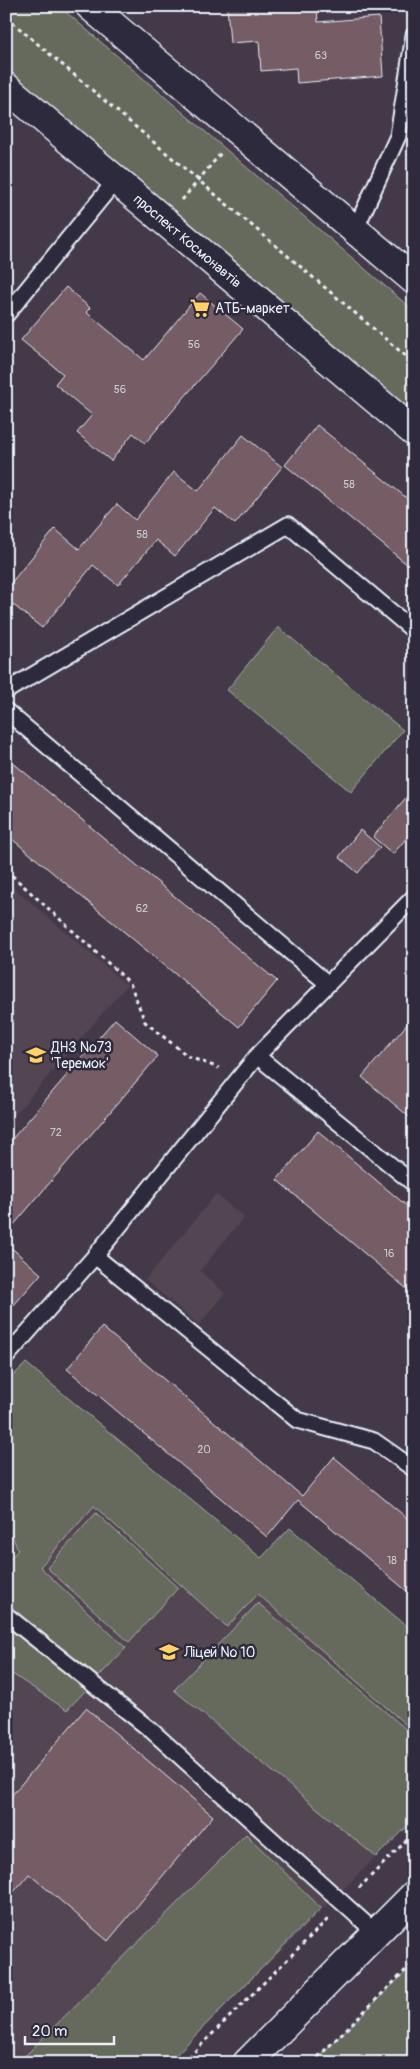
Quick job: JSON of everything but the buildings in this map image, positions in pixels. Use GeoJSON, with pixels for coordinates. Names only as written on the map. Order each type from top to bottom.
{"type":"FeatureCollection","features":[{"type":"Feature","properties":{"kind":"street"},"geometry":{"type":"LineString","coordinates":[[90,6],[414,280]]}},
{"type":"Feature","properties":{"kind":"street","name":"проспект Космонавтів"},"geometry":{"type":"LineString","coordinates":[[6,87],[414,432]]}},
{"type":"Feature","properties":{"kind":"street"},"geometry":{"type":"LineString","coordinates":[[247,2063],[414,1895]]}},
{"type":"Feature","properties":{"kind":"lane"},"geometry":{"type":"LineString","coordinates":[[355,230],[398,136],[414,34]]}},
{"type":"Feature","properties":{"kind":"lane"},"geometry":{"type":"LineString","coordinates":[[6,315],[116,180]]}},
{"type":"Feature","properties":{"kind":"lane"},"geometry":{"type":"LineString","coordinates":[[6,690],[288,525],[414,631]]}},
{"type":"Feature","properties":{"kind":"lane"},"geometry":{"type":"LineString","coordinates":[[6,711],[328,984]]}},
{"type":"Feature","properties":{"kind":"lane"},"geometry":{"type":"LineString","coordinates":[[6,1358],[95,1256],[258,1056],[414,897]]}},
{"type":"Feature","properties":{"kind":"lane"},"geometry":{"type":"LineString","coordinates":[[258,1056],[414,1184]]}},
{"type":"Feature","properties":{"kind":"lane"},"geometry":{"type":"LineString","coordinates":[[95,1256],[297,1420],[374,1440],[414,1468]]}},
{"type":"Feature","properties":{"kind":"lane"},"geometry":{"type":"LineString","coordinates":[[6,1615],[152,1731],[376,1933]]}},
{"type":"Feature","properties":{"kind":"path"},"geometry":{"type":"LineString","coordinates":[[6,17],[414,363]]}},
{"type":"Feature","properties":{"kind":"path"},"geometry":{"type":"LineString","coordinates":[[164,221],[222,152]]}},
{"type":"Feature","properties":{"kind":"path"},"geometry":{"type":"LineString","coordinates":[[6,870],[130,983],[145,1022],[189,1057],[241,1076]]}},
{"type":"Feature","properties":{"kind":"path"},"geometry":{"type":"LineString","coordinates":[[183,2063],[414,1833]]}},
{"type":"Feature","properties":{"kind":"path"},"geometry":{"type":"LineString","coordinates":[[312,2063],[414,1962]]}},
{"type":"Feature","properties":{"kind":"shaded area","name":"ДНЗ №73 'Теремок'"},"geometry":{"type":"Polygon","coordinates":[[[6,881],[127,985],[6,1125],[6,881]]]}},
{"type":"Feature","properties":{"kind":"shaded area"},"geometry":{"type":"Polygon","coordinates":[[[216,1194],[244,1217],[200,1271],[225,1293],[199,1325],[145,1280],[216,1194]]]}},
{"type":"Feature","properties":{"kind":"shaded area","name":"Ліцей № 10"},"geometry":{"type":"Polygon","coordinates":[[[6,1376],[414,1721],[414,1819],[168,2063],[6,2063],[6,1376]]]}},
{"type":"Feature","properties":{"kind":"green space"},"geometry":{"type":"Polygon","coordinates":[[[6,6],[59,6],[414,311],[414,416],[6,69],[6,6]]]}},
{"type":"Feature","properties":{"kind":"green space"},"geometry":{"type":"Polygon","coordinates":[[[278,627],[403,730],[351,792],[227,690],[278,627]]]}},
{"type":"Feature","properties":{"kind":"green space"},"geometry":{"type":"Polygon","coordinates":[[[26,1363],[261,1558],[290,1528],[414,1632],[414,1732],[258,1594],[227,1627],[94,1506],[40,1567],[126,1648],[67,1710],[6,1670],[6,1563],[18,1550],[6,1521],[6,1383],[26,1363]]]}},
{"type":"Feature","properties":{"kind":"green space"},"geometry":{"type":"Polygon","coordinates":[[[96,1513],[178,1588],[129,1642],[47,1568],[96,1513]]]}},
{"type":"Feature","properties":{"kind":"green space"},"geometry":{"type":"Polygon","coordinates":[[[258,1603],[414,1736],[414,1820],[376,1857],[174,1690],[258,1603]]]}},
{"type":"Feature","properties":{"kind":"green space"},"geometry":{"type":"Polygon","coordinates":[[[246,1834],[321,1908],[168,2063],[18,2063],[246,1834]]]}},
{"type":"Feature","properties":{"kind":"green space"},"geometry":{"type":"Polygon","coordinates":[[[414,1964],[414,2063],[312,2063],[414,1964]]]}},
{"type":"Feature","properties":{"kind":"place","name":"АТБ-маркет"},"geometry":{"type":"Point","coordinates":[200,308]}},
{"type":"Feature","properties":{"kind":"place","name":"ДНЗ №73 'Теремок'"},"geometry":{"type":"Point","coordinates":[36,1055]}},
{"type":"Feature","properties":{"kind":"place","name":"Ліцей № 10"},"geometry":{"type":"Point","coordinates":[169,1652]}}]}
